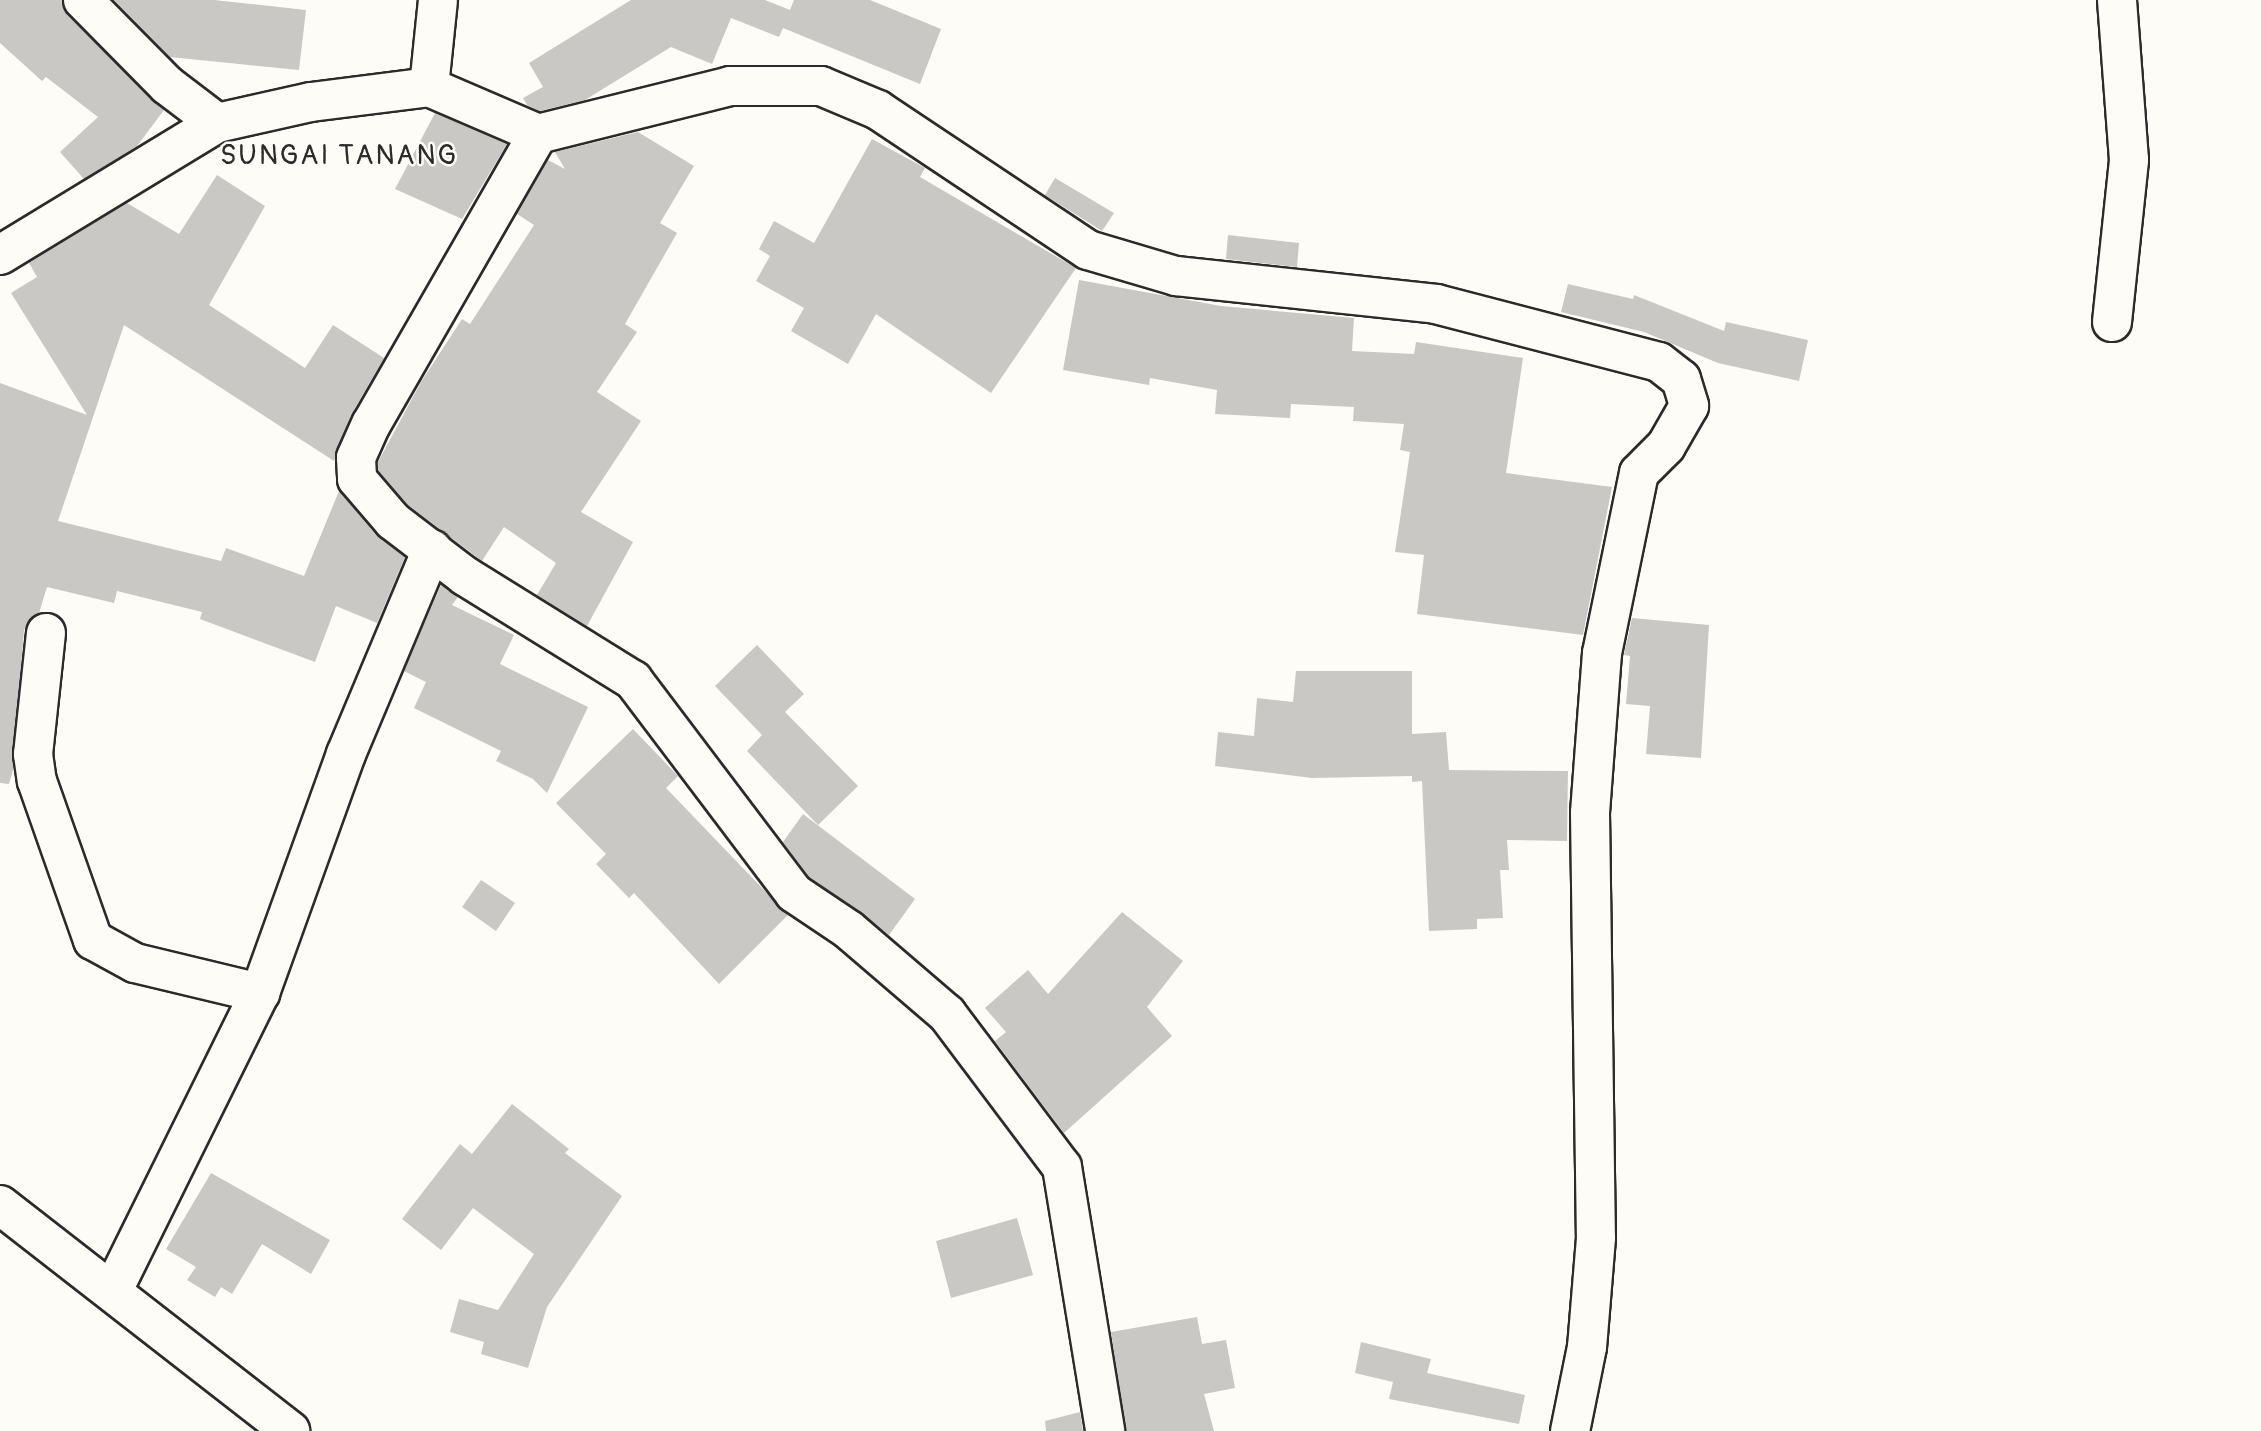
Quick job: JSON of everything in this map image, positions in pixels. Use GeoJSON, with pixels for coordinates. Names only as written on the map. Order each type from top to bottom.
{"type":"FeatureCollection","features":[{"type":"Feature","properties":{"kind":"street"},"geometry":{"type":"LineString","coordinates":[[83,0],[167,85],[217,123]]}},
{"type":"Feature","properties":{"kind":"street"},"geometry":{"type":"LineString","coordinates":[[429,87],[438,0]]}},
{"type":"Feature","properties":{"kind":"street"},"geometry":{"type":"LineString","coordinates":[[2112,322],[2129,160],[2117,0]]}},
{"type":"Feature","properties":{"kind":"street"},"geometry":{"type":"LineString","coordinates":[[0,255],[217,123],[311,102],[429,87],[538,134],[730,86],[821,86],[878,110],[1088,250],[1176,276],[1436,304],[1659,362],[1681,379],[1689,406],[1666,446],[1639,473],[1602,653],[1590,813],[1596,1238],[1587,1347],[1570,1431]]}},
{"type":"Feature","properties":{"kind":"street"},"geometry":{"type":"LineString","coordinates":[[538,134],[356,458],[357,479],[393,521],[633,680],[794,893],[849,930],[947,1014],[1062,1167],[1070,1197],[1105,1431]]}},
{"type":"Feature","properties":{"kind":"street"},"geometry":{"type":"LineString","coordinates":[[113,1290],[260,993],[346,754],[432,549]]}},
{"type":"Feature","properties":{"kind":"street"},"geometry":{"type":"LineString","coordinates":[[46,633],[33,754],[37,781],[93,940],[135,964],[260,993]]}},
{"type":"Feature","properties":{"kind":"street"},"geometry":{"type":"LineString","coordinates":[[0,1205],[113,1290],[290,1431]]}},
{"type":"Feature","properties":{"kind":"building"},"geometry":{"type":"Polygon","coordinates":[[[0,0],[62,0],[67,15],[164,110],[137,146],[84,179],[60,152],[98,117],[46,77],[42,81],[0,43],[0,0]]]}},
{"type":"Feature","properties":{"kind":"building"},"geometry":{"type":"Polygon","coordinates":[[[114,0],[214,0],[306,10],[299,70],[170,57],[114,0]]]}},
{"type":"Feature","properties":{"kind":"building"},"geometry":{"type":"Polygon","coordinates":[[[631,0],[765,0],[790,10],[794,0],[870,0],[941,29],[920,84],[783,28],[779,37],[731,18],[712,64],[671,47],[585,100],[540,111],[527,105],[523,98],[543,87],[529,63],[631,0]]]}},
{"type":"Feature","properties":{"kind":"building"},"geometry":{"type":"Polygon","coordinates":[[[435,113],[507,144],[462,219],[395,189],[435,113]]]}},
{"type":"Feature","properties":{"kind":"building"},"geometry":{"type":"Polygon","coordinates":[[[638,132],[694,166],[660,223],[677,233],[625,324],[637,332],[597,392],[641,421],[581,512],[633,542],[587,626],[537,595],[556,563],[504,527],[482,561],[408,505],[378,470],[378,462],[421,382],[462,319],[470,324],[534,225],[517,214],[548,160],[565,169],[555,152],[638,132]]]}},
{"type":"Feature","properties":{"kind":"building"},"geometry":{"type":"Polygon","coordinates":[[[872,139],[925,168],[920,177],[1076,268],[991,393],[876,314],[848,364],[791,331],[804,308],[756,281],[770,256],[759,249],[774,221],[814,243],[872,139]]]}},
{"type":"Feature","properties":{"kind":"building"},"geometry":{"type":"Polygon","coordinates":[[[217,175],[265,206],[209,305],[305,368],[333,325],[384,358],[351,415],[334,461],[124,325],[58,521],[221,561],[226,548],[304,576],[339,491],[376,535],[405,557],[377,623],[336,606],[315,662],[200,619],[202,612],[117,591],[114,603],[47,587],[39,613],[24,630],[13,770],[9,784],[0,783],[0,383],[87,415],[11,293],[37,277],[29,263],[127,203],[179,234],[217,175]]]}},
{"type":"Feature","properties":{"kind":"building"},"geometry":{"type":"Polygon","coordinates":[[[1055,178],[1114,213],[1102,231],[1045,195],[1055,178]]]}},
{"type":"Feature","properties":{"kind":"building"},"geometry":{"type":"Polygon","coordinates":[[[1228,235],[1299,243],[1297,267],[1226,259],[1228,235]]]}},
{"type":"Feature","properties":{"kind":"building"},"geometry":{"type":"Polygon","coordinates":[[[1079,280],[1221,306],[1354,318],[1352,351],[1414,354],[1416,342],[1523,358],[1506,473],[1612,487],[1583,635],[1417,614],[1424,555],[1395,552],[1410,452],[1400,450],[1404,424],[1353,421],[1354,407],[1291,404],[1290,418],[1215,414],[1217,390],[1150,378],[1149,385],[1063,370],[1079,280]]]}},
{"type":"Feature","properties":{"kind":"building"},"geometry":{"type":"Polygon","coordinates":[[[1568,284],[1633,299],[1634,295],[1724,331],[1726,322],[1808,340],[1799,381],[1718,363],[1644,332],[1561,312],[1568,284]]]}},
{"type":"Feature","properties":{"kind":"building"},"geometry":{"type":"Polygon","coordinates":[[[441,585],[458,597],[452,605],[514,635],[500,664],[588,707],[547,793],[533,779],[496,761],[501,751],[414,708],[426,682],[404,671],[441,585]]]}},
{"type":"Feature","properties":{"kind":"building"},"geometry":{"type":"Polygon","coordinates":[[[1632,618],[1709,625],[1701,758],[1646,754],[1650,706],[1626,704],[1630,656],[1624,655],[1632,618]]]}},
{"type":"Feature","properties":{"kind":"building"},"geometry":{"type":"Polygon","coordinates":[[[757,645],[804,694],[785,712],[858,786],[818,825],[747,751],[762,735],[715,686],[757,645]]]}},
{"type":"Feature","properties":{"kind":"building"},"geometry":{"type":"Polygon","coordinates":[[[1296,671],[1412,671],[1412,734],[1446,732],[1449,770],[1568,771],[1567,841],[1507,840],[1509,870],[1500,870],[1503,918],[1477,919],[1477,929],[1429,931],[1422,781],[1412,782],[1412,776],[1312,778],[1215,766],[1218,732],[1254,736],[1257,698],[1293,702],[1296,671]]]}},
{"type":"Feature","properties":{"kind":"building"},"geometry":{"type":"Polygon","coordinates":[[[633,729],[678,776],[666,788],[788,915],[719,984],[634,893],[629,898],[596,864],[606,854],[556,803],[633,729]]]}},
{"type":"Feature","properties":{"kind":"building"},"geometry":{"type":"Polygon","coordinates":[[[803,814],[915,899],[889,935],[809,877],[783,842],[803,814]]]}},
{"type":"Feature","properties":{"kind":"building"},"geometry":{"type":"Polygon","coordinates":[[[481,880],[515,903],[496,931],[462,907],[481,880]]]}},
{"type":"Feature","properties":{"kind":"building"},"geometry":{"type":"Polygon","coordinates":[[[1122,912],[1183,961],[1147,1007],[1172,1036],[1064,1133],[995,1041],[1006,1032],[985,1008],[1028,970],[1048,994],[1122,912]]]}},
{"type":"Feature","properties":{"kind":"building"},"geometry":{"type":"Polygon","coordinates":[[[512,1104],[569,1149],[565,1153],[622,1196],[547,1307],[528,1368],[481,1354],[484,1342],[450,1332],[459,1299],[498,1310],[534,1254],[473,1208],[441,1250],[402,1219],[460,1144],[472,1154],[512,1104]]]}},
{"type":"Feature","properties":{"kind":"building"},"geometry":{"type":"Polygon","coordinates":[[[211,1173],[330,1240],[311,1274],[262,1244],[232,1294],[221,1287],[215,1297],[187,1280],[196,1267],[166,1249],[211,1173]]]}},
{"type":"Feature","properties":{"kind":"building"},"geometry":{"type":"Polygon","coordinates":[[[1017,1218],[1033,1275],[951,1298],[936,1241],[1017,1218]]]}},
{"type":"Feature","properties":{"kind":"building"},"geometry":{"type":"Polygon","coordinates":[[[1197,1317],[1202,1344],[1226,1340],[1235,1388],[1204,1394],[1214,1431],[1126,1431],[1111,1332],[1197,1317]]]}},
{"type":"Feature","properties":{"kind":"building"},"geometry":{"type":"Polygon","coordinates":[[[1361,1342],[1431,1359],[1427,1373],[1525,1395],[1519,1424],[1389,1399],[1393,1382],[1355,1373],[1361,1342]]]}},
{"type":"Feature","properties":{"kind":"building"},"geometry":{"type":"Polygon","coordinates":[[[1080,1412],[1083,1431],[1046,1431],[1045,1421],[1080,1412]]]}},
{"type":"Feature","properties":{"kind":"district","name":"SUNGAI TANANG"},"geometry":{"type":"Point","coordinates":[339,156]}}]}
